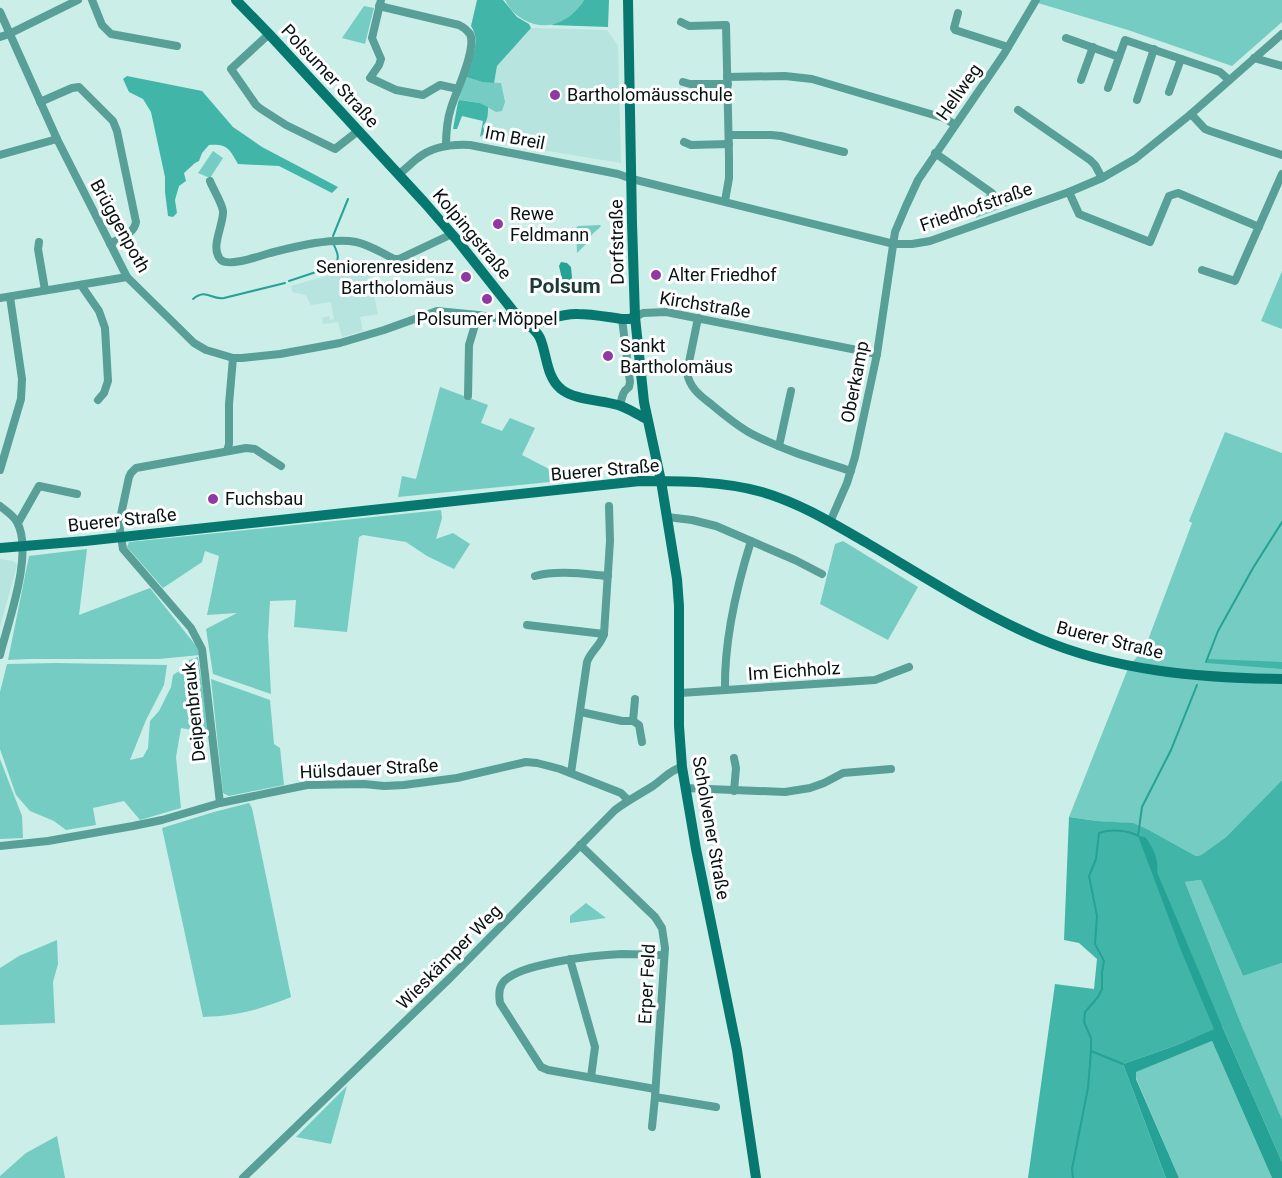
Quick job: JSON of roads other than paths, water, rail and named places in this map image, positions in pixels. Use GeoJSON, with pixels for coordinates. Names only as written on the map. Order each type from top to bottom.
{"type":"FeatureCollection","features":[{"type":"Feature","properties":{"kind":"main road","name":"Polsumer Straße"},"geometry":{"type":"LineString","coordinates":[[236,0],[399,174]]}},
{"type":"Feature","properties":{"kind":"main road","name":"Dorfstraße"},"geometry":{"type":"LineString","coordinates":[[628,0],[635,317],[644,402],[661,481]]}},
{"type":"Feature","properties":{"kind":"main road","name":"Kolpingstraße"},"geometry":{"type":"LineString","coordinates":[[399,174],[452,234],[514,312],[535,330],[540,338],[553,380],[560,388],[571,394],[620,406],[647,419]]}},
{"type":"Feature","properties":{"kind":"main road","name":"Kirchstraße"},"geometry":{"type":"LineString","coordinates":[[530,327],[569,314],[622,319],[635,317]]}},
{"type":"Feature","properties":{"kind":"main road","name":"Scholvener Straße"},"geometry":{"type":"LineString","coordinates":[[661,481],[677,579],[679,606],[682,767],[696,849],[737,1050],[756,1178]]}},
{"type":"Feature","properties":{"kind":"main road","name":"Buerer Straße"},"geometry":{"type":"LineString","coordinates":[[0,549],[630,482],[704,483],[760,491],[799,506],[1001,620],[1065,648],[1129,666],[1163,671],[1205,676],[1282,679]]}},
{"type":"Feature","properties":{"kind":"street"},"geometry":{"type":"LineString","coordinates":[[0,37],[78,0]]}},
{"type":"Feature","properties":{"kind":"street"},"geometry":{"type":"LineString","coordinates":[[92,0],[102,25],[111,34],[177,46]]}},
{"type":"Feature","properties":{"kind":"street","name":"Hellweg"},"geometry":{"type":"LineString","coordinates":[[894,244],[895,232],[911,193],[954,124],[1008,47],[1036,0]]}},
{"type":"Feature","properties":{"kind":"street"},"geometry":{"type":"LineString","coordinates":[[446,146],[448,120],[458,89],[471,41],[470,34],[464,27],[454,23],[380,3],[372,39],[381,59],[370,78],[396,90],[423,95],[440,85],[458,89]]}},
{"type":"Feature","properties":{"kind":"street","name":"Brüggenpoth"},"geometry":{"type":"LineString","coordinates":[[0,12],[57,139],[128,277],[194,343],[206,350],[233,358],[278,355],[340,343],[437,311],[502,319],[514,312]]}},
{"type":"Feature","properties":{"kind":"street","name":"Hellweg"},"geometry":{"type":"LineString","coordinates":[[958,13],[955,30],[1008,47]]}},
{"type":"Feature","properties":{"kind":"street"},"geometry":{"type":"LineString","coordinates":[[681,22],[689,26],[726,25],[729,178],[724,201]]}},
{"type":"Feature","properties":{"kind":"street"},"geometry":{"type":"LineString","coordinates":[[269,34],[231,69],[256,105],[286,125],[335,149],[358,130]]}},
{"type":"Feature","properties":{"kind":"street","name":"Friedhofstraße"},"geometry":{"type":"LineString","coordinates":[[632,179],[894,244],[930,241],[1069,192],[1135,159],[1191,114],[1282,34]]}},
{"type":"Feature","properties":{"kind":"street"},"geometry":{"type":"LineString","coordinates":[[1066,38],[1119,57]]}},
{"type":"Feature","properties":{"kind":"street"},"geometry":{"type":"LineString","coordinates":[[1108,88],[1125,40],[1220,72],[1229,80]]}},
{"type":"Feature","properties":{"kind":"street"},"geometry":{"type":"LineString","coordinates":[[1082,80],[1093,47]]}},
{"type":"Feature","properties":{"kind":"street"},"geometry":{"type":"LineString","coordinates":[[1137,100],[1154,50]]}},
{"type":"Feature","properties":{"kind":"street"},"geometry":{"type":"LineString","coordinates":[[1254,58],[1282,66]]}},
{"type":"Feature","properties":{"kind":"street"},"geometry":{"type":"LineString","coordinates":[[1169,92],[1181,59]]}},
{"type":"Feature","properties":{"kind":"street"},"geometry":{"type":"LineString","coordinates":[[683,82],[690,84],[785,76],[812,79],[944,118],[954,124]]}},
{"type":"Feature","properties":{"kind":"street"},"geometry":{"type":"LineString","coordinates":[[40,102],[79,87],[112,121],[117,131],[136,222],[132,231],[110,244]]}},
{"type":"Feature","properties":{"kind":"street"},"geometry":{"type":"LineString","coordinates":[[1018,110],[1090,160],[1101,178]]}},
{"type":"Feature","properties":{"kind":"street"},"geometry":{"type":"LineString","coordinates":[[1191,114],[1205,129],[1282,155]]}},
{"type":"Feature","properties":{"kind":"street"},"geometry":{"type":"LineString","coordinates":[[684,142],[691,145],[771,135],[844,152]]}},
{"type":"Feature","properties":{"kind":"street"},"geometry":{"type":"LineString","coordinates":[[0,155],[57,139]]}},
{"type":"Feature","properties":{"kind":"street","name":"Im Breil"},"geometry":{"type":"LineString","coordinates":[[399,174],[429,151],[446,146],[464,145],[618,174],[632,179]]}},
{"type":"Feature","properties":{"kind":"street"},"geometry":{"type":"LineString","coordinates":[[935,153],[992,193]]}},
{"type":"Feature","properties":{"kind":"street"},"geometry":{"type":"LineString","coordinates":[[1202,270],[1235,281],[1282,174]]}},
{"type":"Feature","properties":{"kind":"street"},"geometry":{"type":"LineString","coordinates":[[210,181],[223,211],[216,247],[223,262],[232,263],[274,252],[339,241],[357,242],[394,259],[399,259],[452,234]]}},
{"type":"Feature","properties":{"kind":"street"},"geometry":{"type":"LineString","coordinates":[[1069,192],[1079,214],[1150,242],[1169,196],[1178,193],[1259,227]]}},
{"type":"Feature","properties":{"kind":"street"},"geometry":{"type":"LineString","coordinates":[[39,242],[38,249],[45,290]]}},
{"type":"Feature","properties":{"kind":"street","name":"Oberkamp"},"geometry":{"type":"LineString","coordinates":[[830,522],[851,471],[865,414],[894,244]]}},
{"type":"Feature","properties":{"kind":"street"},"geometry":{"type":"LineString","coordinates":[[0,298],[128,277]]}},
{"type":"Feature","properties":{"kind":"street"},"geometry":{"type":"LineString","coordinates":[[81,285],[99,311],[105,328],[108,381],[104,393],[98,400]]}},
{"type":"Feature","properties":{"kind":"street"},"geometry":{"type":"LineString","coordinates":[[0,470],[21,399],[22,379],[9,297]]}},
{"type":"Feature","properties":{"kind":"street","name":"Kirchstraße"},"geometry":{"type":"LineString","coordinates":[[635,317],[643,313],[666,312],[877,354]]}},
{"type":"Feature","properties":{"kind":"street"},"geometry":{"type":"LineString","coordinates":[[468,396],[469,345],[478,315]]}},
{"type":"Feature","properties":{"kind":"street"},"geometry":{"type":"LineString","coordinates":[[698,318],[687,372],[688,380],[693,388],[738,426],[751,434],[851,471]]}},
{"type":"Feature","properties":{"kind":"street"},"geometry":{"type":"LineString","coordinates":[[620,406],[622,396],[630,382],[622,319]]}},
{"type":"Feature","properties":{"kind":"street"},"geometry":{"type":"LineString","coordinates":[[226,451],[229,444],[229,404],[233,358]]}},
{"type":"Feature","properties":{"kind":"street"},"geometry":{"type":"LineString","coordinates":[[779,446],[791,391]]}},
{"type":"Feature","properties":{"kind":"street"},"geometry":{"type":"LineString","coordinates":[[120,536],[118,524],[129,477],[136,468],[246,448],[255,449],[281,466]]}},
{"type":"Feature","properties":{"kind":"street"},"geometry":{"type":"LineString","coordinates":[[18,523],[39,486],[77,494]]}},
{"type":"Feature","properties":{"kind":"street"},"geometry":{"type":"LineString","coordinates":[[571,773],[587,662],[602,641],[604,634],[610,541],[609,506]]}},
{"type":"Feature","properties":{"kind":"street"},"geometry":{"type":"LineString","coordinates":[[0,507],[12,515],[18,523],[22,537],[22,567],[0,655]]}},
{"type":"Feature","properties":{"kind":"street"},"geometry":{"type":"LineString","coordinates":[[667,517],[716,526],[822,574]]}},
{"type":"Feature","properties":{"kind":"street","name":"Deipenbrauk"},"geometry":{"type":"LineString","coordinates":[[120,536],[123,549],[191,628],[202,649],[220,803]]}},
{"type":"Feature","properties":{"kind":"street"},"geometry":{"type":"LineString","coordinates":[[725,690],[726,645],[743,566],[751,541]]}},
{"type":"Feature","properties":{"kind":"street"},"geometry":{"type":"LineString","coordinates":[[535,576],[558,573],[608,576]]}},
{"type":"Feature","properties":{"kind":"street"},"geometry":{"type":"LineString","coordinates":[[527,625],[604,634]]}},
{"type":"Feature","properties":{"kind":"street","name":"Im Eichholz"},"geometry":{"type":"LineString","coordinates":[[680,693],[875,680],[909,667]]}},
{"type":"Feature","properties":{"kind":"street"},"geometry":{"type":"LineString","coordinates":[[633,721],[635,699]]}},
{"type":"Feature","properties":{"kind":"street"},"geometry":{"type":"LineString","coordinates":[[581,712],[622,722],[633,721],[639,725],[642,742]]}},
{"type":"Feature","properties":{"kind":"street"},"geometry":{"type":"LineString","coordinates":[[734,758],[736,768],[734,790]]}},
{"type":"Feature","properties":{"kind":"street","name":"Hülsdauer Straße"},"geometry":{"type":"LineString","coordinates":[[0,846],[48,841],[133,826],[220,803],[307,785],[384,786],[458,778],[526,762],[571,773],[621,793],[628,800]]}},
{"type":"Feature","properties":{"kind":"street","name":"Wieskämper Weg"},"geometry":{"type":"LineString","coordinates":[[243,1178],[458,970],[615,810],[674,769],[682,767]]}},
{"type":"Feature","properties":{"kind":"street"},"geometry":{"type":"LineString","coordinates":[[685,788],[785,792],[824,783],[843,773],[891,769]]}},
{"type":"Feature","properties":{"kind":"street","name":"Erper Feld"},"geometry":{"type":"LineString","coordinates":[[580,845],[655,917],[662,928],[664,955],[652,1127]]}},
{"type":"Feature","properties":{"kind":"street"},"geometry":{"type":"LineString","coordinates":[[664,955],[621,954],[570,959],[533,967],[512,975],[502,985],[499,994],[500,1003],[541,1067],[716,1107]]}},
{"type":"Feature","properties":{"kind":"street"},"geometry":{"type":"LineString","coordinates":[[570,959],[595,1047],[591,1077]]}},
{"type":"Feature","properties":{"kind":"waterway"},"geometry":{"type":"LineString","coordinates":[[333,236],[348,199]]}},
{"type":"Feature","properties":{"kind":"waterway"},"geometry":{"type":"LineString","coordinates":[[289,281],[334,266],[338,256],[334,245]]}},
{"type":"Feature","properties":{"kind":"waterway"},"geometry":{"type":"LineString","coordinates":[[193,299],[202,294],[224,298],[285,283]]}},
{"type":"Feature","properties":{"kind":"waterway"},"geometry":{"type":"LineString","coordinates":[[1206,662],[1218,631],[1282,522]]}},
{"type":"Feature","properties":{"kind":"waterway"},"geometry":{"type":"LineString","coordinates":[[1073,1178],[1072,1169],[1088,1088],[1091,1051],[1091,1038],[1084,1022],[1085,1012],[1102,989],[1104,961],[1095,944],[1097,916],[1089,876],[1096,859],[1099,833],[1119,831],[1138,836],[1142,807],[1171,750],[1197,685]]}},
{"type":"Feature","properties":{"kind":"waterway"},"geometry":{"type":"LineString","coordinates":[[1091,1051],[1123,1064]]}},
{"type":"Feature","properties":{"kind":"place","name":"Bartholomäusschule"},"geometry":{"type":"Point","coordinates":[555,95]}},
{"type":"Feature","properties":{"kind":"place","name":"Rewe Feldmann"},"geometry":{"type":"Point","coordinates":[498,224]}},
{"type":"Feature","properties":{"kind":"place","name":"Alter Friedhof"},"geometry":{"type":"Point","coordinates":[656,275]}},
{"type":"Feature","properties":{"kind":"place","name":"Seniorenresidenz Bartholomäus"},"geometry":{"type":"Point","coordinates":[466,277]}},
{"type":"Feature","properties":{"kind":"place","name":"Polsumer Möppel"},"geometry":{"type":"Point","coordinates":[487,299]}},
{"type":"Feature","properties":{"kind":"place","name":"Sankt Bartholomäus"},"geometry":{"type":"Point","coordinates":[608,356]}},
{"type":"Feature","properties":{"kind":"place","name":"Fuchsbau"},"geometry":{"type":"Point","coordinates":[213,499]}},
{"type":"Feature","properties":{"kind":"district","name":"Polsum"},"geometry":{"type":"Point","coordinates":[565,286]}}]}
